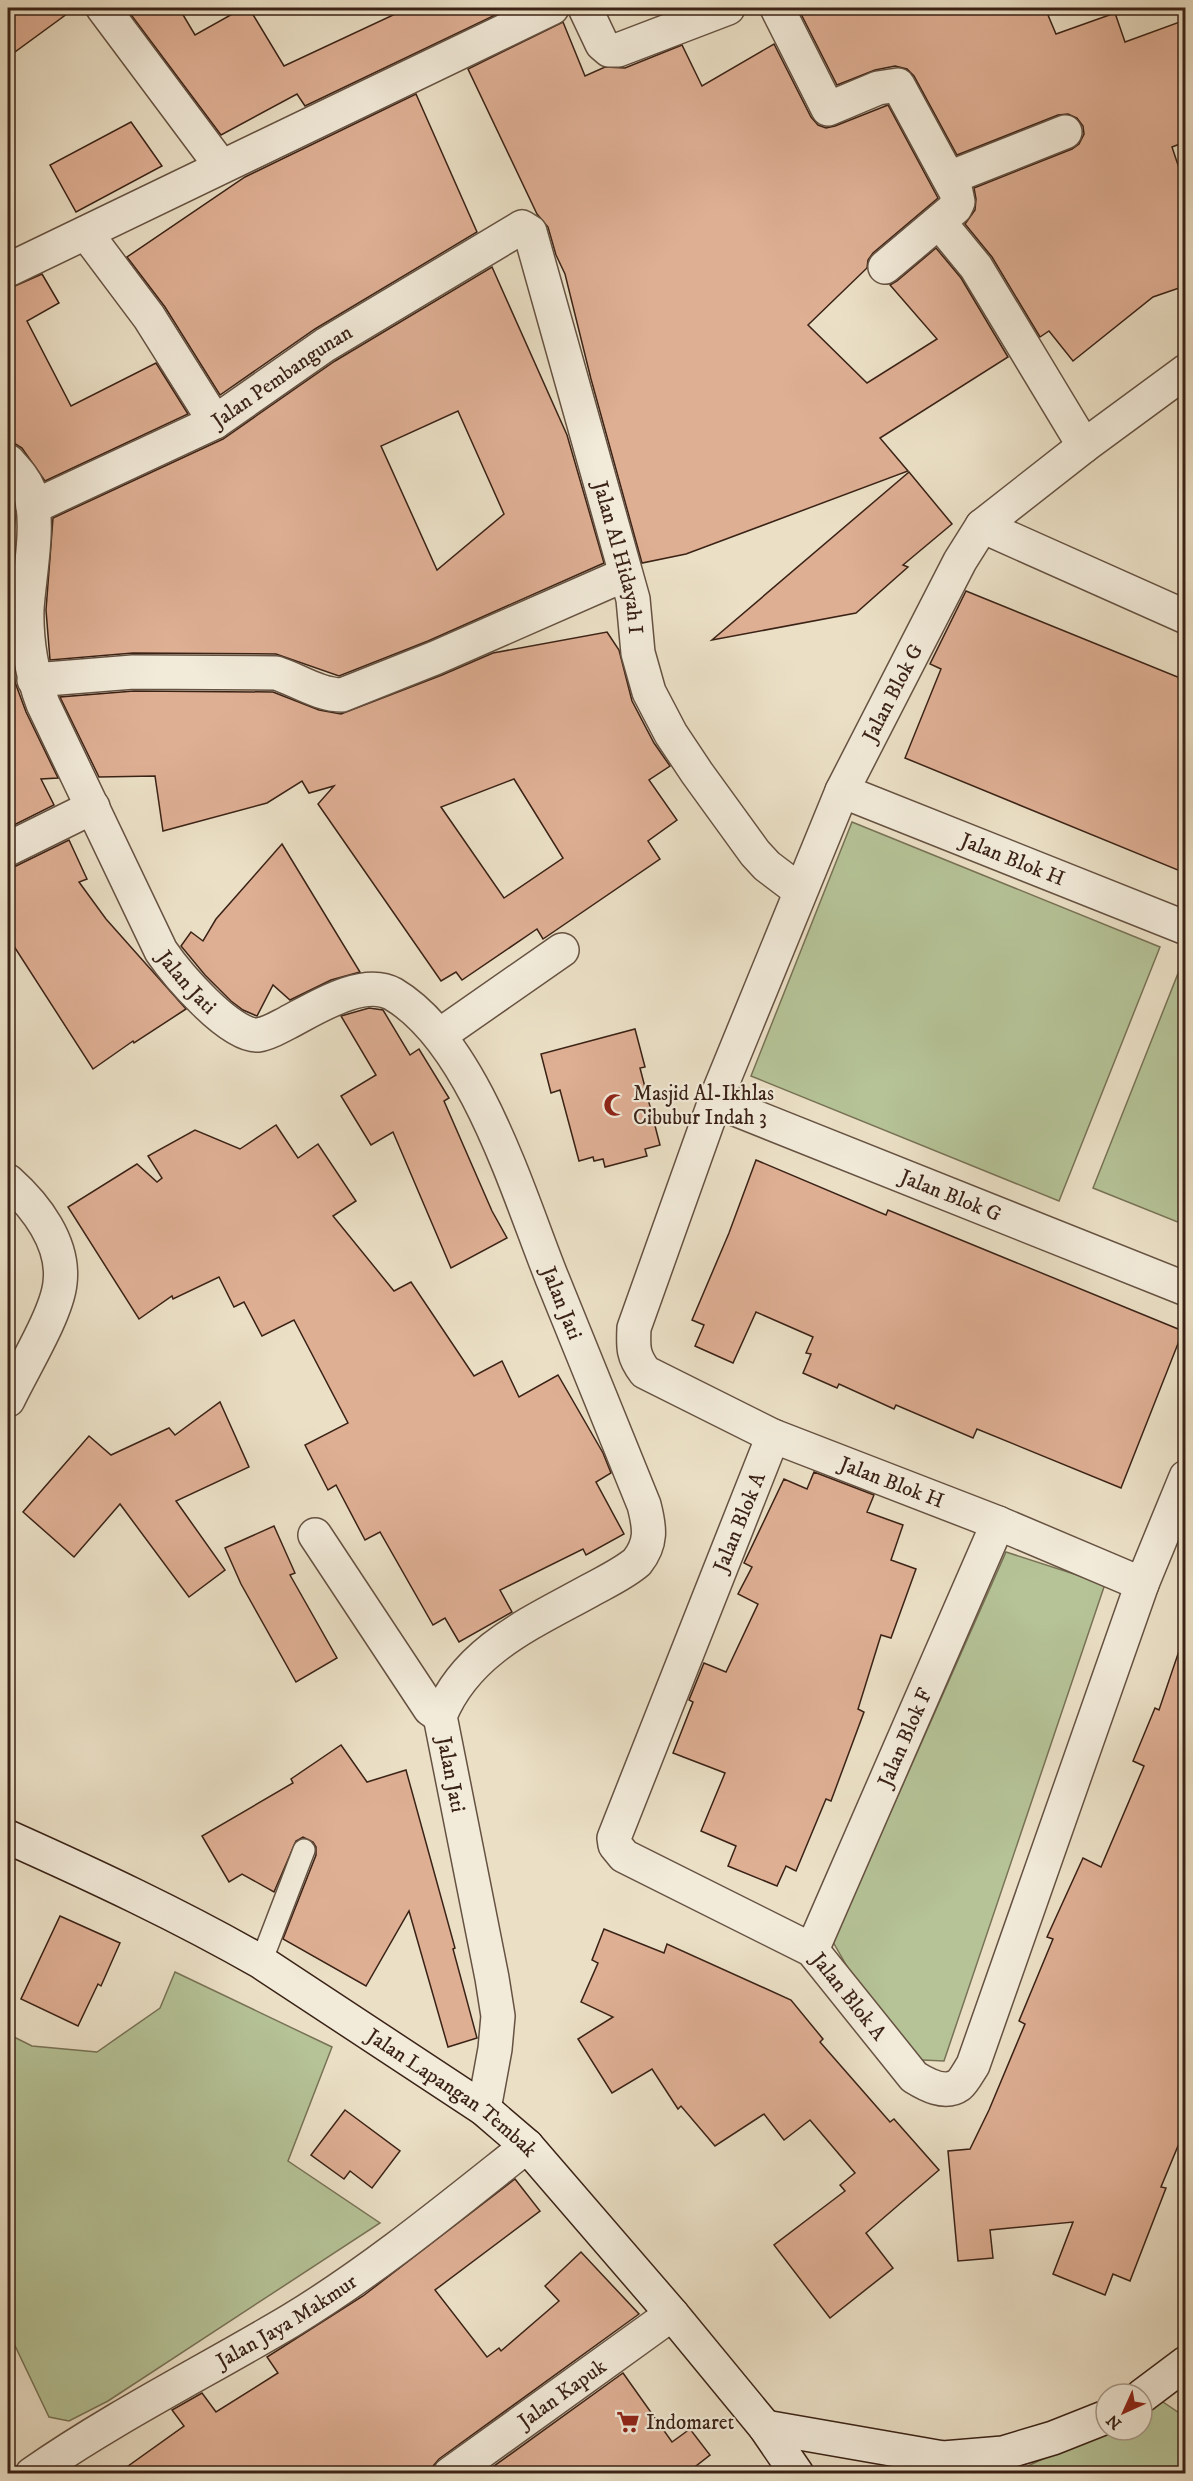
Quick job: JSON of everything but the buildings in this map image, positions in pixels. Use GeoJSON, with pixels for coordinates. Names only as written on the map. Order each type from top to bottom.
{"type":"FeatureCollection","features":[{"type":"Feature","properties":{"kind":"street"},"geometry":{"type":"LineString","coordinates":[[103,8],[221,166]]}},
{"type":"Feature","properties":{"kind":"street"},"geometry":{"type":"LineString","coordinates":[[8,270],[552,8]]}},
{"type":"Feature","properties":{"kind":"street"},"geometry":{"type":"LineString","coordinates":[[585,8],[602,44],[609,50],[618,50],[728,8]]}},
{"type":"Feature","properties":{"kind":"street"},"geometry":{"type":"LineString","coordinates":[[777,8],[828,110],[878,88],[898,85],[949,178],[958,202],[955,208],[885,267]]}},
{"type":"Feature","properties":{"kind":"street"},"geometry":{"type":"LineString","coordinates":[[949,178],[1065,132]]}},
{"type":"Feature","properties":{"kind":"street"},"geometry":{"type":"LineString","coordinates":[[939,222],[976,267],[1084,446]]}},
{"type":"Feature","properties":{"kind":"street","name":"Jalan Pembangunan"},"geometry":{"type":"LineString","coordinates":[[33,507],[215,422],[325,345],[522,227]]}},
{"type":"Feature","properties":{"kind":"street","name":"Jalan Al Hidayah I"},"geometry":{"type":"LineString","coordinates":[[522,227],[530,232],[624,575],[633,599],[638,653],[649,692],[671,734],[755,853],[767,866],[800,891]]}},
{"type":"Feature","properties":{"kind":"street"},"geometry":{"type":"LineString","coordinates":[[86,232],[149,318],[215,422]]}},
{"type":"Feature","properties":{"kind":"street","name":"Jalan Blok G"},"geometry":{"type":"LineString","coordinates":[[645,1372],[636,1360],[633,1347],[634,1328],[715,1101],[842,791],[960,561],[982,526],[1185,371]]}},
{"type":"Feature","properties":{"kind":"street"},"geometry":{"type":"LineString","coordinates":[[8,461],[21,475],[29,491],[33,507]]}},
{"type":"Feature","properties":{"kind":"street","name":"Jalan Jati"},"geometry":{"type":"LineString","coordinates":[[33,507],[27,611],[34,680],[42,704],[93,807],[138,908],[161,951],[171,966],[203,1001],[242,1030],[259,1035],[334,999],[359,990],[377,989],[390,993],[411,1006],[440,1035],[486,1113],[644,1505],[650,1527],[649,1540],[644,1553],[637,1562],[489,1649],[445,1704],[440,1716],[498,2016],[495,2049],[484,2109]]}},
{"type":"Feature","properties":{"kind":"street"},"geometry":{"type":"LineString","coordinates":[[982,526],[1185,617]]}},
{"type":"Feature","properties":{"kind":"street"},"geometry":{"type":"LineString","coordinates":[[34,680],[133,672],[276,673],[328,695],[342,695],[435,658],[624,575]]}},
{"type":"Feature","properties":{"kind":"street","name":"Jalan Blok H"},"geometry":{"type":"LineString","coordinates":[[842,791],[1185,928]]}},
{"type":"Feature","properties":{"kind":"street"},"geometry":{"type":"LineString","coordinates":[[8,849],[93,807]]}},
{"type":"Feature","properties":{"kind":"street"},"geometry":{"type":"LineString","coordinates":[[440,1035],[562,950]]}},
{"type":"Feature","properties":{"kind":"street","name":"Jalan Blok G"},"geometry":{"type":"LineString","coordinates":[[715,1101],[1185,1289]]}},
{"type":"Feature","properties":{"kind":"street"},"geometry":{"type":"LineString","coordinates":[[8,1181],[26,1196],[48,1230],[59,1254],[60,1283],[49,1317],[8,1400]]}},
{"type":"Feature","properties":{"kind":"street","name":"Jalan Blok H"},"geometry":{"type":"LineString","coordinates":[[645,1372],[773,1436],[998,1523],[1142,1584]]}},
{"type":"Feature","properties":{"kind":"street","name":"Jalan Blok A"},"geometry":{"type":"LineString","coordinates":[[773,1436],[614,1838],[615,1845],[624,1856],[812,1950],[914,2078],[931,2087],[944,2089],[959,2085],[973,2065],[1142,1584]]}},
{"type":"Feature","properties":{"kind":"street"},"geometry":{"type":"LineString","coordinates":[[1142,1584],[1185,1477]]}},
{"type":"Feature","properties":{"kind":"street","name":"Jalan Blok F"},"geometry":{"type":"LineString","coordinates":[[812,1950],[998,1523]]}},
{"type":"Feature","properties":{"kind":"street"},"geometry":{"type":"LineString","coordinates":[[315,1535],[430,1709],[440,1716]]}},
{"type":"Feature","properties":{"kind":"street","name":"Jalan Lapangan Tembak"},"geometry":{"type":"LineString","coordinates":[[8,1837],[80,1869],[225,1941],[298,1984],[484,2109],[528,2146],[765,2427],[797,2474]]}},
{"type":"Feature","properties":{"kind":"street","name":"Jalan Jaya Makmur"},"geometry":{"type":"LineString","coordinates":[[32,2474],[70,2447],[290,2320],[355,2279],[404,2244],[528,2146]]}},
{"type":"Feature","properties":{"kind":"street","name":"Jalan Kapuk"},"geometry":{"type":"LineString","coordinates":[[450,2474],[672,2314]]}},
{"type":"Feature","properties":{"kind":"street"},"geometry":{"type":"LineString","coordinates":[[1154,2387],[1185,2363]]}},
{"type":"Feature","properties":{"kind":"street"},"geometry":{"type":"LineString","coordinates":[[765,2427],[943,2458],[1003,2453],[1053,2438],[1094,2422]]}},
{"type":"Feature","properties":{"kind":"lane"},"geometry":{"type":"LineString","coordinates":[[261,1962],[304,1850]]}},
{"type":"Feature","properties":{"kind":"green space"},"geometry":{"type":"Polygon","coordinates":[[[852,822],[1160,947],[1059,1201],[751,1076],[852,822]]]}},
{"type":"Feature","properties":{"kind":"green space"},"geometry":{"type":"Polygon","coordinates":[[[1179,971],[1186,973],[1185,1225],[1093,1188],[1179,971]]]}},
{"type":"Feature","properties":{"kind":"green space"},"geometry":{"type":"Polygon","coordinates":[[[1006,1552],[1105,1584],[944,2061],[900,2059],[833,1942],[1006,1552]]]}},
{"type":"Feature","properties":{"kind":"green space"},"geometry":{"type":"Polygon","coordinates":[[[175,1972],[332,2047],[288,2161],[380,2223],[108,2401],[69,2421],[49,2417],[8,2331],[8,2034],[32,2046],[97,2052],[160,2008],[175,1972]]]}},
{"type":"Feature","properties":{"kind":"green space"},"geometry":{"type":"Polygon","coordinates":[[[1163,2402],[1185,2417],[1185,2463],[1180,2473],[1011,2474],[1094,2435],[1094,2442],[1154,2442],[1154,2406],[1163,2402]]]}},
{"type":"Feature","properties":{"kind":"place","name":"Masjid Al-Ikhlas Cibubur Indah 3"},"geometry":{"type":"Point","coordinates":[615,1105]}},
{"type":"Feature","properties":{"kind":"place","name":"Indomaret"},"geometry":{"type":"Point","coordinates":[628,2422]}}]}
